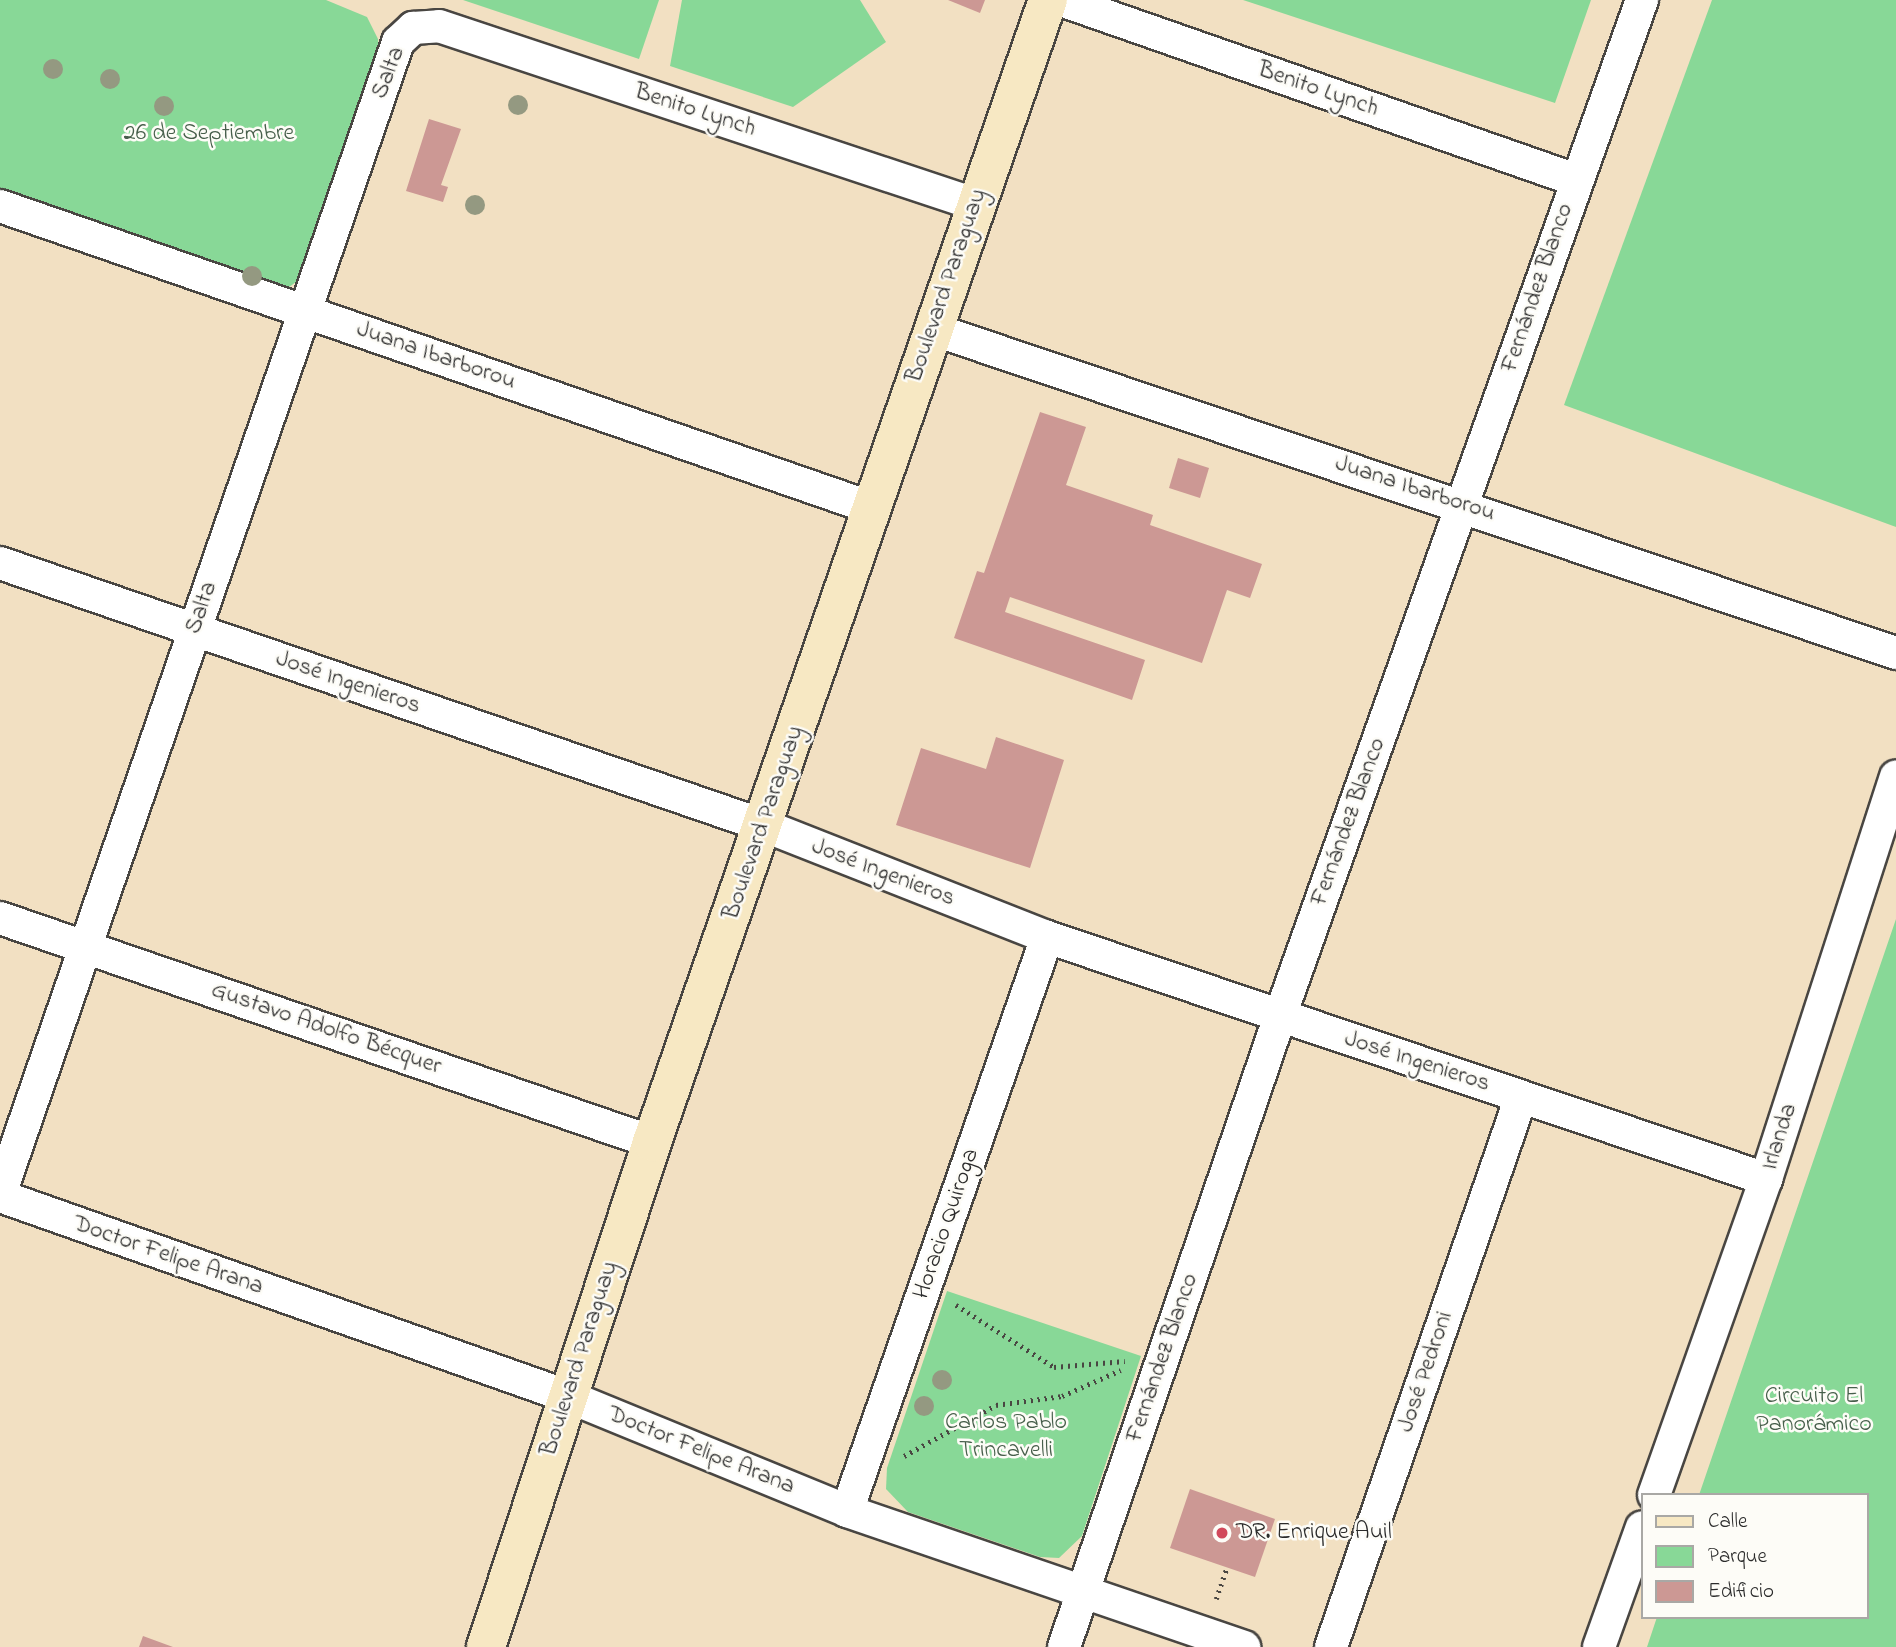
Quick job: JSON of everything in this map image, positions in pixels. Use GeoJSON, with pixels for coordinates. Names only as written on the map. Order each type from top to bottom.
{"type":"FeatureCollection","features":[{"type":"Feature","properties":{"kind":"street","name":"Boulevard Paraguay"},"geometry":{"type":"LineString","coordinates":[[486,1647],[652,1142],[765,827],[932,329],[1048,0]]}},
{"type":"Feature","properties":{"kind":"street","name":"Benito Lynch"},"geometry":{"type":"LineString","coordinates":[[1061,0],[1576,180]]}},
{"type":"Feature","properties":{"kind":"street","name":"Fernández Blanco"},"geometry":{"type":"LineString","coordinates":[[1064,1647],[1280,1016],[1642,0]]}},
{"type":"Feature","properties":{"kind":"street","name":"Benito Lynch"},"geometry":{"type":"LineString","coordinates":[[413,28],[439,26],[975,204]]}},
{"type":"Feature","properties":{"kind":"street","name":"Salta"},"geometry":{"type":"LineString","coordinates":[[0,1195],[83,946],[398,42],[413,28]]}},
{"type":"Feature","properties":{"kind":"street","name":"Juana Ibarborou"},"geometry":{"type":"LineString","coordinates":[[0,206],[872,508]]}},
{"type":"Feature","properties":{"kind":"street","name":"Juana Ibarborou"},"geometry":{"type":"LineString","coordinates":[[932,329],[1462,504],[1896,653]]}},
{"type":"Feature","properties":{"kind":"street","name":"José Ingenieros"},"geometry":{"type":"LineString","coordinates":[[0,564],[765,827],[1047,937],[1766,1179]]}},
{"type":"Feature","properties":{"kind":"street","name":"Irlanda"},"geometry":{"type":"LineString","coordinates":[[1655,1493],[1766,1179],[1896,776]]}},
{"type":"Feature","properties":{"kind":"street","name":"Gustavo Adolfo Bécquer"},"geometry":{"type":"LineString","coordinates":[[0,918],[652,1142]]}},
{"type":"Feature","properties":{"kind":"street","name":"Horacio Quiroga"},"geometry":{"type":"LineString","coordinates":[[847,1511],[1047,937]]}},
{"type":"Feature","properties":{"kind":"street","name":"José Pedroni"},"geometry":{"type":"LineString","coordinates":[[1331,1647],[1521,1097]]}},
{"type":"Feature","properties":{"kind":"street","name":"Doctor Felipe Arana"},"geometry":{"type":"LineString","coordinates":[[0,1195],[567,1396],[847,1511],[1244,1647]]}},
{"type":"Feature","properties":{"kind":"street"},"geometry":{"type":"LineString","coordinates":[[1599,1647],[1640,1533]]}},
{"type":"Feature","properties":{"kind":"path"},"geometry":{"type":"LineString","coordinates":[[892,1463],[996,1405],[1062,1396],[1136,1360],[1054,1367],[948,1301]]}},
{"type":"Feature","properties":{"kind":"green space","name":"26 de Septiembre"},"geometry":{"type":"Polygon","coordinates":[[[0,0],[326,0],[367,17],[378,39],[379,52],[305,270],[296,282],[285,290],[0,203],[0,0]]]}},
{"type":"Feature","properties":{"kind":"green space"},"geometry":{"type":"Polygon","coordinates":[[[463,0],[659,0],[639,59],[463,0]]]}},
{"type":"Feature","properties":{"kind":"green space"},"geometry":{"type":"Polygon","coordinates":[[[682,0],[860,0],[886,42],[793,107],[670,66],[682,0]]]}},
{"type":"Feature","properties":{"kind":"green space"},"geometry":{"type":"Polygon","coordinates":[[[1243,0],[1591,0],[1555,103],[1243,0]]]}},
{"type":"Feature","properties":{"kind":"green space"},"geometry":{"type":"Polygon","coordinates":[[[1712,0],[1896,0],[1896,527],[1564,405],[1712,0]]]}},
{"type":"Feature","properties":{"kind":"green space","name":"Circuito El Panorámico"},"geometry":{"type":"Polygon","coordinates":[[[1896,919],[1896,1647],[1647,1647],[1656,1619],[1868,1619],[1868,1493],[1700,1493],[1896,919]]]}},
{"type":"Feature","properties":{"kind":"green space","name":"Carlos Pablo Trincavelli"},"geometry":{"type":"Polygon","coordinates":[[[947,1291],[1141,1356],[1082,1536],[1059,1558],[1040,1557],[908,1512],[886,1489],[887,1468],[947,1291]]]}},
{"type":"Feature","properties":{"kind":"building"},"geometry":{"type":"Polygon","coordinates":[[[948,0],[985,0],[980,13],[948,0]]]}},
{"type":"Feature","properties":{"kind":"building"},"geometry":{"type":"Polygon","coordinates":[[[429,119],[461,129],[441,185],[448,187],[443,202],[406,191],[429,119]]]}},
{"type":"Feature","properties":{"kind":"building"},"geometry":{"type":"Polygon","coordinates":[[[1040,412],[1086,427],[1066,485],[1153,515],[1150,525],[1262,564],[1250,598],[1227,590],[1202,663],[1010,597],[1005,612],[1145,660],[1132,700],[954,638],[977,571],[984,573],[1040,412]]]}},
{"type":"Feature","properties":{"kind":"building"},"geometry":{"type":"Polygon","coordinates":[[[1178,458],[1209,468],[1200,498],[1169,488],[1178,458]]]}},
{"type":"Feature","properties":{"kind":"building"},"geometry":{"type":"Polygon","coordinates":[[[996,737],[1064,760],[1030,868],[896,825],[921,748],[986,769],[996,737]]]}},
{"type":"Feature","properties":{"kind":"building","name":"DR. Enrique Auil"},"geometry":{"type":"Polygon","coordinates":[[[1190,1489],[1275,1519],[1255,1577],[1170,1548],[1190,1489]]]}},
{"type":"Feature","properties":{"kind":"building"},"geometry":{"type":"Polygon","coordinates":[[[143,1636],[173,1647],[139,1647],[143,1636]]]}},
{"type":"Feature","properties":{"kind":"place","name":"DR. Enrique Auil"},"geometry":{"type":"Point","coordinates":[1222,1533]}}]}
